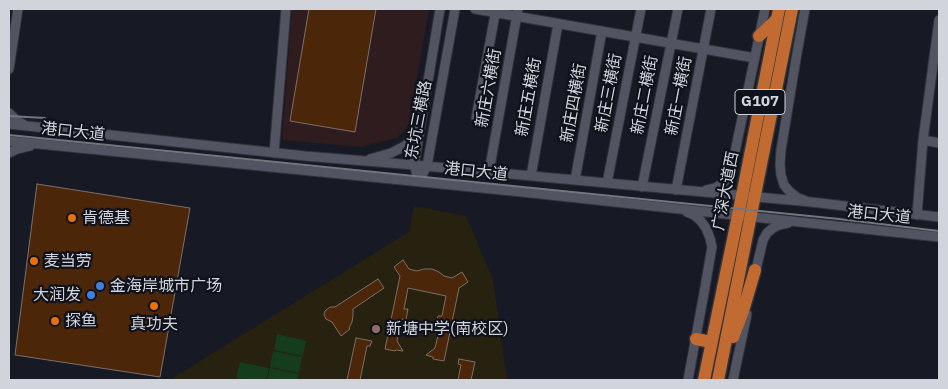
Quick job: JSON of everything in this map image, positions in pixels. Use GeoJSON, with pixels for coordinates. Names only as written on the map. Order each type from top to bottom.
{"type":"FeatureCollection","features":[{"type":"Feature","properties":{"kind":"highway","name":"广深大道西"},"geometry":{"type":"LineString","coordinates":[[719,376],[792,9]]}},
{"type":"Feature","properties":{"kind":"highway"},"geometry":{"type":"LineString","coordinates":[[759,36],[778,14]]}},
{"type":"Feature","properties":{"kind":"highway","name":"广深大道西"},"geometry":{"type":"LineString","coordinates":[[704,380],[778,14]]}},
{"type":"Feature","properties":{"kind":"highway"},"geometry":{"type":"LineString","coordinates":[[719,376],[743,311],[755,270]]}},
{"type":"Feature","properties":{"kind":"highway"},"geometry":{"type":"LineString","coordinates":[[696,340],[711,342]]}},
{"type":"Feature","properties":{"kind":"street"},"geometry":{"type":"LineString","coordinates":[[9,69],[18,9]]}},
{"type":"Feature","properties":{"kind":"street"},"geometry":{"type":"LineString","coordinates":[[274,153],[286,9]]}},
{"type":"Feature","properties":{"kind":"street","name":"东坑三横路"},"geometry":{"type":"LineString","coordinates":[[419,181],[414,165],[440,9]]}},
{"type":"Feature","properties":{"kind":"street","name":"东坑三横路"},"geometry":{"type":"LineString","coordinates":[[419,181],[427,166],[455,9]]}},
{"type":"Feature","properties":{"kind":"street"},"geometry":{"type":"LineString","coordinates":[[475,9],[517,12],[558,24],[755,58]]}},
{"type":"Feature","properties":{"kind":"street","name":"新庄三横街"},"geometry":{"type":"LineString","coordinates":[[607,183],[641,9]]}},
{"type":"Feature","properties":{"kind":"street","name":"新庄二横街"},"geometry":{"type":"LineString","coordinates":[[642,186],[678,9]]}},
{"type":"Feature","properties":{"kind":"street","name":"新庄一横街"},"geometry":{"type":"LineString","coordinates":[[676,190],[711,9]]}},
{"type":"Feature","properties":{"kind":"street"},"geometry":{"type":"LineString","coordinates":[[696,192],[716,188],[728,178],[731,171],[765,9]]}},
{"type":"Feature","properties":{"kind":"street"},"geometry":{"type":"LineString","coordinates":[[805,9],[780,164],[784,185],[798,198],[811,202]]}},
{"type":"Feature","properties":{"kind":"street"},"geometry":{"type":"LineString","coordinates":[[476,118],[496,11]]}},
{"type":"Feature","properties":{"kind":"street","name":"新庄六横街"},"geometry":{"type":"LineString","coordinates":[[489,172],[517,12]]}},
{"type":"Feature","properties":{"kind":"street"},"geometry":{"type":"LineString","coordinates":[[917,215],[923,140],[939,20]]}},
{"type":"Feature","properties":{"kind":"street","name":"新庄五横街"},"geometry":{"type":"LineString","coordinates":[[530,176],[558,24]]}},
{"type":"Feature","properties":{"kind":"street","name":"新庄四横街"},"geometry":{"type":"LineString","coordinates":[[575,180],[602,32]]}},
{"type":"Feature","properties":{"kind":"street"},"geometry":{"type":"LineString","coordinates":[[9,113],[17,121],[32,127]]}},
{"type":"Feature","properties":{"kind":"street"},"geometry":{"type":"LineString","coordinates":[[364,161],[391,153],[406,145],[421,122]]}},
{"type":"Feature","properties":{"kind":"street","name":"港口大道"},"geometry":{"type":"LineString","coordinates":[[9,124],[274,153],[811,202],[939,217]]}},
{"type":"Feature","properties":{"kind":"street"},"geometry":{"type":"LineString","coordinates":[[923,140],[939,143]]}},
{"type":"Feature","properties":{"kind":"street","name":"港口大道"},"geometry":{"type":"LineString","coordinates":[[9,141],[419,181],[939,237]]}},
{"type":"Feature","properties":{"kind":"street"},"geometry":{"type":"LineString","coordinates":[[9,154],[36,144]]}},
{"type":"Feature","properties":{"kind":"street"},"geometry":{"type":"LineString","coordinates":[[682,210],[700,220],[706,228],[712,247],[688,380]]}},
{"type":"Feature","properties":{"kind":"street"},"geometry":{"type":"LineString","coordinates":[[733,380],[755,270],[763,240],[773,228],[795,221]]}},
{"type":"Feature","properties":{"kind":"shaded area"},"geometry":{"type":"Polygon","coordinates":[[[292,9],[429,9],[408,125],[396,138],[361,147],[282,140],[292,9]]]}},
{"type":"Feature","properties":{"kind":"shaded area","name":"新塘中学(南校区)"},"geometry":{"type":"Polygon","coordinates":[[[414,206],[466,216],[493,280],[507,380],[166,380],[171,379],[409,232],[414,206]]]}},
{"type":"Feature","properties":{"kind":"green space"},"geometry":{"type":"Polygon","coordinates":[[[277,334],[306,341],[303,356],[274,350],[277,334]]]}},
{"type":"Feature","properties":{"kind":"green space"},"geometry":{"type":"Polygon","coordinates":[[[273,351],[302,357],[299,373],[270,367],[273,351]]]}},
{"type":"Feature","properties":{"kind":"green space"},"geometry":{"type":"Polygon","coordinates":[[[240,362],[269,368],[266,380],[236,378],[240,362]]]}},
{"type":"Feature","properties":{"kind":"green space"},"geometry":{"type":"Polygon","coordinates":[[[270,368],[299,374],[297,380],[267,380],[270,368]]]}},
{"type":"Feature","properties":{"kind":"building"},"geometry":{"type":"Polygon","coordinates":[[[309,9],[376,9],[355,132],[290,121],[309,9]]]}},
{"type":"Feature","properties":{"kind":"building","name":"金海岸城市广场"},"geometry":{"type":"Polygon","coordinates":[[[37,184],[190,208],[160,377],[15,355],[37,184]]]}},
{"type":"Feature","properties":{"kind":"building"},"geometry":{"type":"Polygon","coordinates":[[[403,260],[409,269],[417,271],[432,269],[452,278],[462,272],[468,282],[459,288],[444,361],[433,359],[433,357],[426,355],[435,348],[440,327],[436,326],[438,316],[442,316],[446,296],[408,288],[404,309],[408,309],[406,320],[402,319],[397,341],[403,351],[385,349],[400,276],[394,267],[403,260]]]}},
{"type":"Feature","properties":{"kind":"building"},"geometry":{"type":"Polygon","coordinates":[[[378,279],[384,288],[353,309],[350,329],[341,336],[332,322],[326,319],[325,311],[330,307],[335,307],[378,279]]]}},
{"type":"Feature","properties":{"kind":"building"},"geometry":{"type":"Polygon","coordinates":[[[356,338],[372,341],[370,346],[367,346],[360,380],[347,380],[356,338]]]}},
{"type":"Feature","properties":{"kind":"building"},"geometry":{"type":"Polygon","coordinates":[[[459,359],[475,362],[471,380],[458,380],[461,365],[458,364],[459,359]]]}},
{"type":"Feature","properties":{"kind":"railway"},"geometry":{"type":"LineString","coordinates":[[9,116],[45,118]]}},
{"type":"Feature","properties":{"kind":"railway"},"geometry":{"type":"LineString","coordinates":[[9,135],[839,219],[939,231]]}},
{"type":"Feature","properties":{"kind":"place","name":"肯德基"},"geometry":{"type":"Point","coordinates":[72,218]}},
{"type":"Feature","properties":{"kind":"place","name":"麦当劳"},"geometry":{"type":"Point","coordinates":[34,261]}},
{"type":"Feature","properties":{"kind":"place","name":"金海岸城市广场"},"geometry":{"type":"Point","coordinates":[100,286]}},
{"type":"Feature","properties":{"kind":"place","name":"大润发"},"geometry":{"type":"Point","coordinates":[91,295]}},
{"type":"Feature","properties":{"kind":"place","name":"真功夫"},"geometry":{"type":"Point","coordinates":[154,306]}},
{"type":"Feature","properties":{"kind":"place","name":"探鱼"},"geometry":{"type":"Point","coordinates":[55,321]}},
{"type":"Feature","properties":{"kind":"place","name":"新塘中学(南校区)"},"geometry":{"type":"Point","coordinates":[376,329]}}]}
